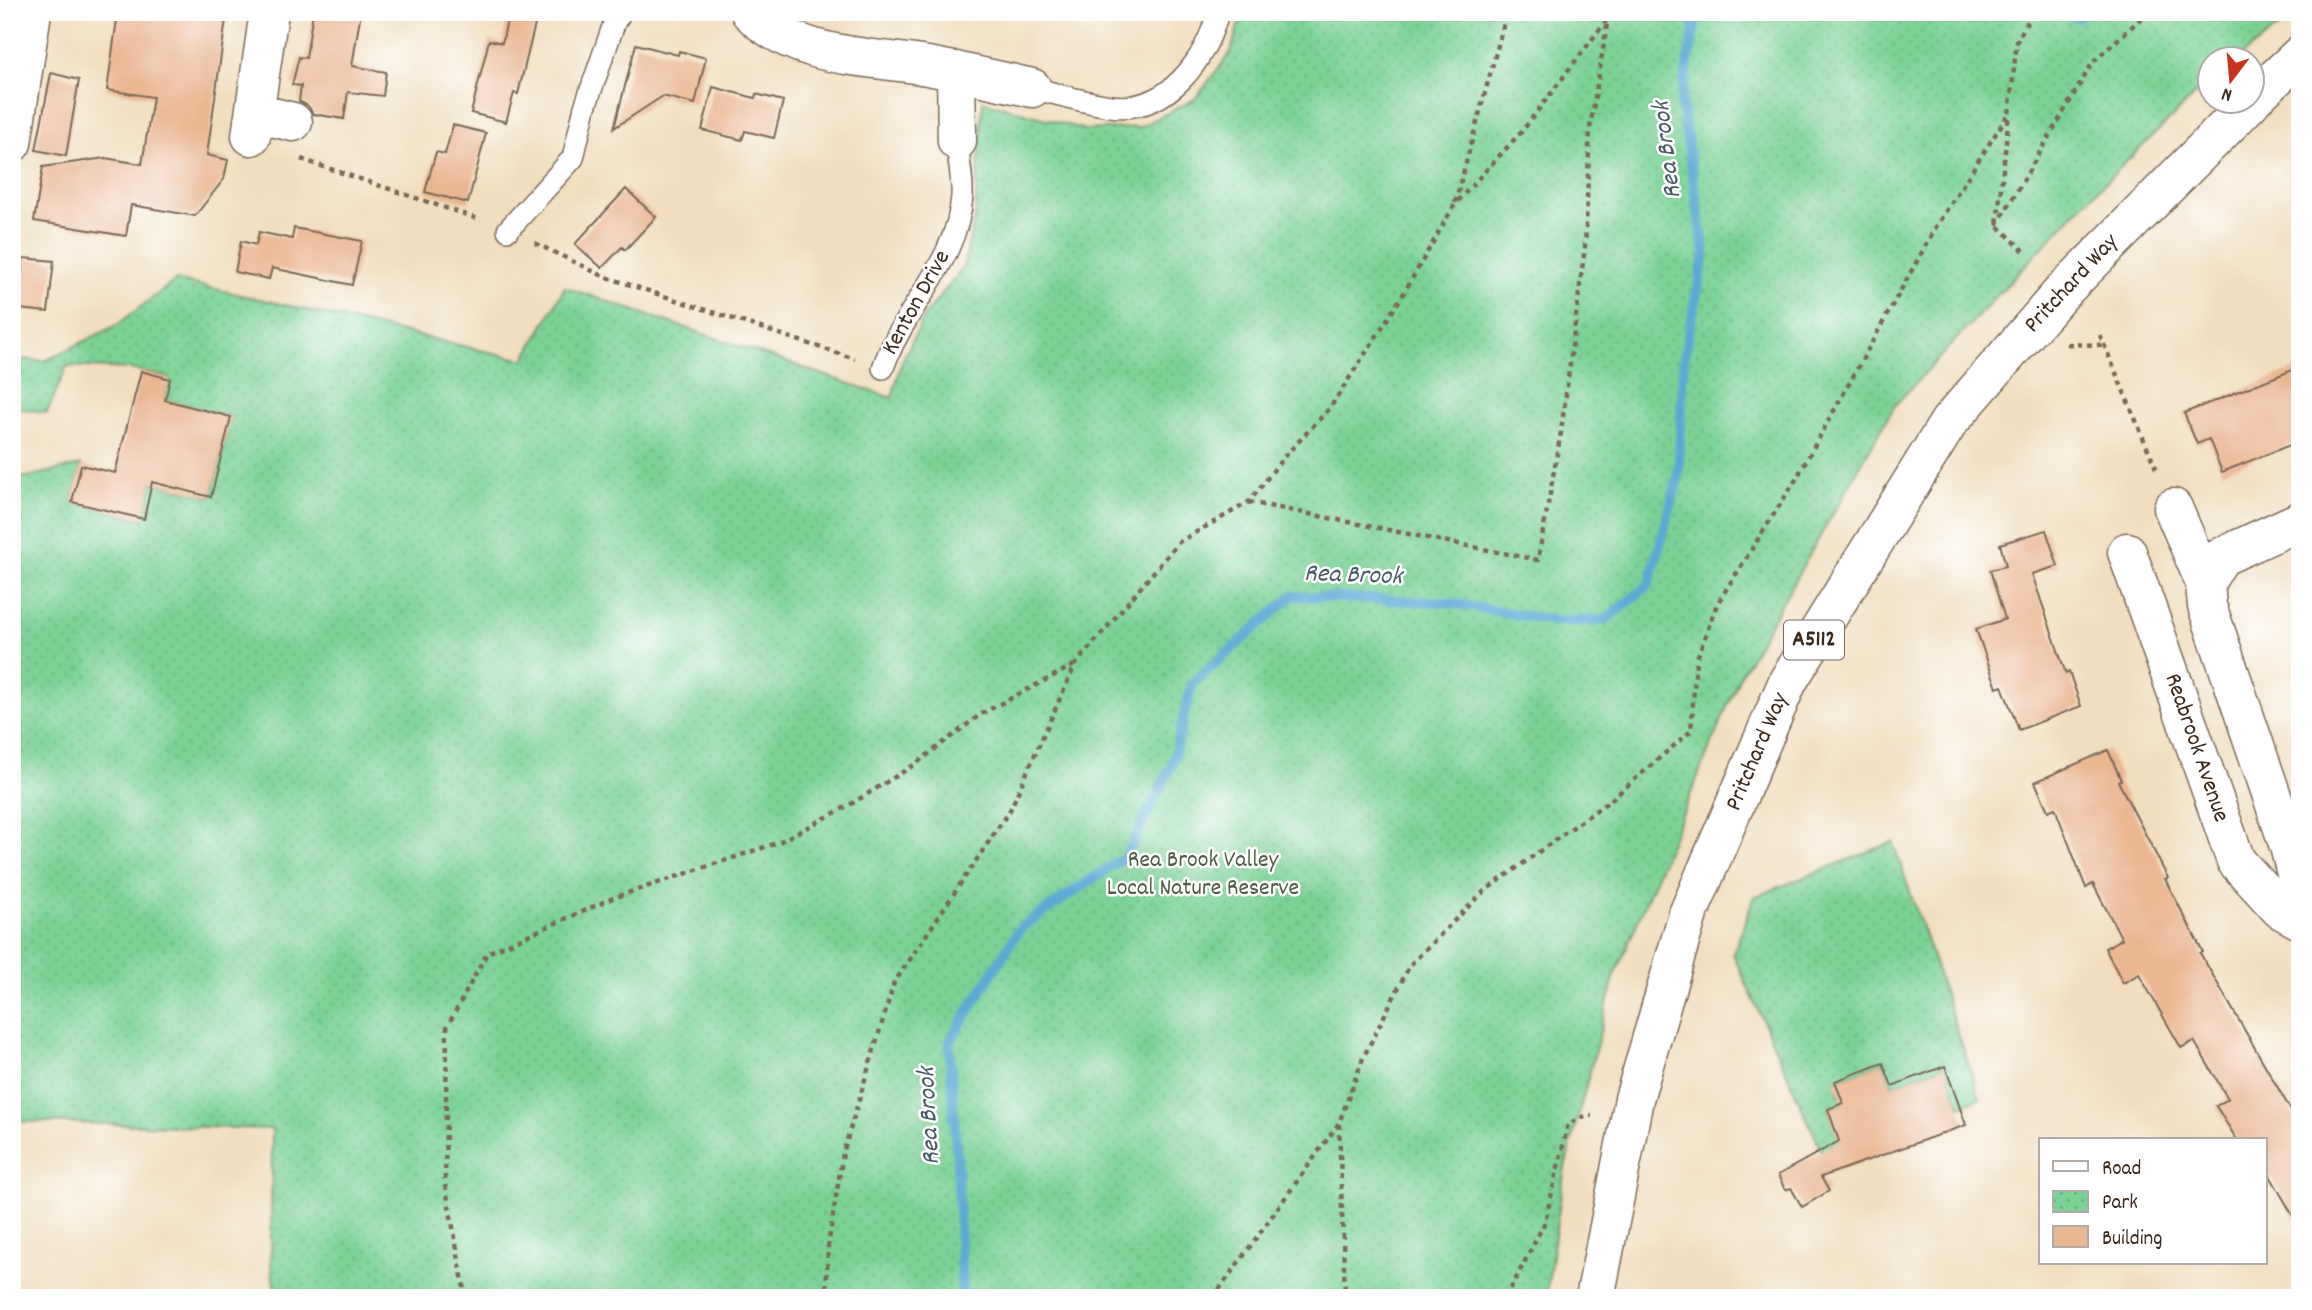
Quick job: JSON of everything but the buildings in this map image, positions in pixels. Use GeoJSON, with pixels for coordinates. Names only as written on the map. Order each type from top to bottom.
{"type":"FeatureCollection","features":[{"type":"Feature","properties":{"kind":"street"},"geometry":{"type":"LineString","coordinates":[[12,142],[32,12]]}},
{"type":"Feature","properties":{"kind":"street"},"geometry":{"type":"LineString","coordinates":[[269,12],[253,125],[291,138]]}},
{"type":"Feature","properties":{"kind":"street"},"geometry":{"type":"LineString","coordinates":[[750,12],[766,28],[801,44],[850,57],[956,71],[1032,88]]}},
{"type":"Feature","properties":{"kind":"street","name":"Pritchard Way"},"geometry":{"type":"LineString","coordinates":[[2266,88],[2300,55]]}},
{"type":"Feature","properties":{"kind":"street","name":"Kenton Drive"},"geometry":{"type":"LineString","coordinates":[[956,71],[957,141]]}},
{"type":"Feature","properties":{"kind":"street","name":"Pritchard Way"},"geometry":{"type":"LineString","coordinates":[[1595,1298],[1628,1128],[1688,914],[1788,681],[1949,422],[2063,291],[2237,116]]}},
{"type":"Feature","properties":{"kind":"street"},"geometry":{"type":"LineString","coordinates":[[2173,508],[2205,583],[2207,606],[2289,846],[2300,890]]}},
{"type":"Feature","properties":{"kind":"street"},"geometry":{"type":"LineString","coordinates":[[2205,583],[2221,557],[2300,522]]}},
{"type":"Feature","properties":{"kind":"street","name":"Reabrook Avenue"},"geometry":{"type":"LineString","coordinates":[[2127,552],[2235,861],[2280,909],[2300,920]]}},
{"type":"Feature","properties":{"kind":"lane"},"geometry":{"type":"LineString","coordinates":[[508,230],[573,158],[585,107],[615,21],[621,12]]}},
{"type":"Feature","properties":{"kind":"lane"},"geometry":{"type":"LineString","coordinates":[[1032,88],[1113,107],[1141,105],[1170,92],[1197,63],[1213,31],[1218,12]]}},
{"type":"Feature","properties":{"kind":"lane","name":"Kenton Drive"},"geometry":{"type":"LineString","coordinates":[[883,368],[890,348],[932,281],[951,241],[962,196],[957,141]]}},
{"type":"Feature","properties":{"kind":"path"},"geometry":{"type":"LineString","coordinates":[[1454,204],[1507,12]]}},
{"type":"Feature","properties":{"kind":"path"},"geometry":{"type":"LineString","coordinates":[[826,1298],[828,1247],[843,1153],[894,984],[1010,810],[1075,665],[1178,542],[1249,502],[1283,458],[1329,408],[1401,298],[1454,204],[1523,130],[1613,12]]}},
{"type":"Feature","properties":{"kind":"path"},"geometry":{"type":"LineString","coordinates":[[1997,225],[2017,41],[2033,12]]}},
{"type":"Feature","properties":{"kind":"path"},"geometry":{"type":"LineString","coordinates":[[1997,225],[2093,62],[2148,12]]}},
{"type":"Feature","properties":{"kind":"path"},"geometry":{"type":"LineString","coordinates":[[1249,502],[1538,560],[1564,406],[1585,247],[1590,128],[1608,18]]}},
{"type":"Feature","properties":{"kind":"path"},"geometry":{"type":"LineString","coordinates":[[1213,1298],[1339,1123],[1363,1058],[1410,965],[1482,893],[1612,799],[1691,731],[1696,661],[1717,604],[1795,481],[1931,237],[2009,113]]}},
{"type":"Feature","properties":{"kind":"path"},"geometry":{"type":"LineString","coordinates":[[291,138],[508,230],[603,276],[883,368]]}},
{"type":"Feature","properties":{"kind":"path"},"geometry":{"type":"LineString","coordinates":[[1997,225],[2024,251]]}},
{"type":"Feature","properties":{"kind":"path"},"geometry":{"type":"LineString","coordinates":[[2100,335],[2173,508]]}},
{"type":"Feature","properties":{"kind":"path"},"geometry":{"type":"LineString","coordinates":[[2069,345],[2104,345]]}},
{"type":"Feature","properties":{"kind":"path"},"geometry":{"type":"LineString","coordinates":[[466,1298],[445,1184],[447,1027],[487,953],[613,898],[777,843],[848,806],[917,763],[981,714],[1075,665]]}},
{"type":"Feature","properties":{"kind":"path"},"geometry":{"type":"LineString","coordinates":[[1506,1298],[1545,1222],[1568,1124],[1587,1115],[1628,1128]]}},
{"type":"Feature","properties":{"kind":"path"},"geometry":{"type":"LineString","coordinates":[[1339,1123],[1345,1298]]}},
{"type":"Feature","properties":{"kind":"green space","name":"Rea Brook Valley Local Nature Reserve"},"geometry":{"type":"Polygon","coordinates":[[[1242,12],[2298,12],[2254,46],[2196,46],[2196,94],[2078,209],[1895,405],[1739,678],[1614,978],[1565,1167],[1546,1298],[276,1298],[271,1263],[272,1129],[12,1121],[12,529],[15,521],[23,520],[12,516],[12,480],[81,465],[72,502],[143,519],[152,482],[211,497],[231,417],[165,400],[169,378],[131,369],[67,366],[47,413],[12,407],[12,358],[45,361],[117,325],[176,280],[524,360],[565,287],[892,398],[902,361],[925,315],[963,268],[975,218],[983,101],[1085,130],[1140,127],[1195,99],[1231,52],[1242,12]]]}},
{"type":"Feature","properties":{"kind":"green space"},"geometry":{"type":"Polygon","coordinates":[[[1893,842],[1980,1098],[1960,1106],[1944,1066],[1892,1086],[1883,1063],[1835,1081],[1843,1103],[1828,1109],[1845,1156],[1827,1163],[1733,954],[1754,897],[1893,842]]]}},
{"type":"Feature","properties":{"kind":"waterway","name":"Rea Brook"},"geometry":{"type":"LineString","coordinates":[[962,1298],[957,1158],[949,1043],[1020,928],[1126,856],[1172,765],[1192,684],[1292,596],[1444,602],[1556,621],[1605,620],[1649,585],[1678,478],[1684,356],[1705,253],[1681,102],[1696,19],[1704,12]]}},
{"type":"Feature","properties":{"kind":"waterway","name":"Rea Brook"},"geometry":{"type":"LineString","coordinates":[[2053,12],[2078,17],[2084,12]]}}]}
